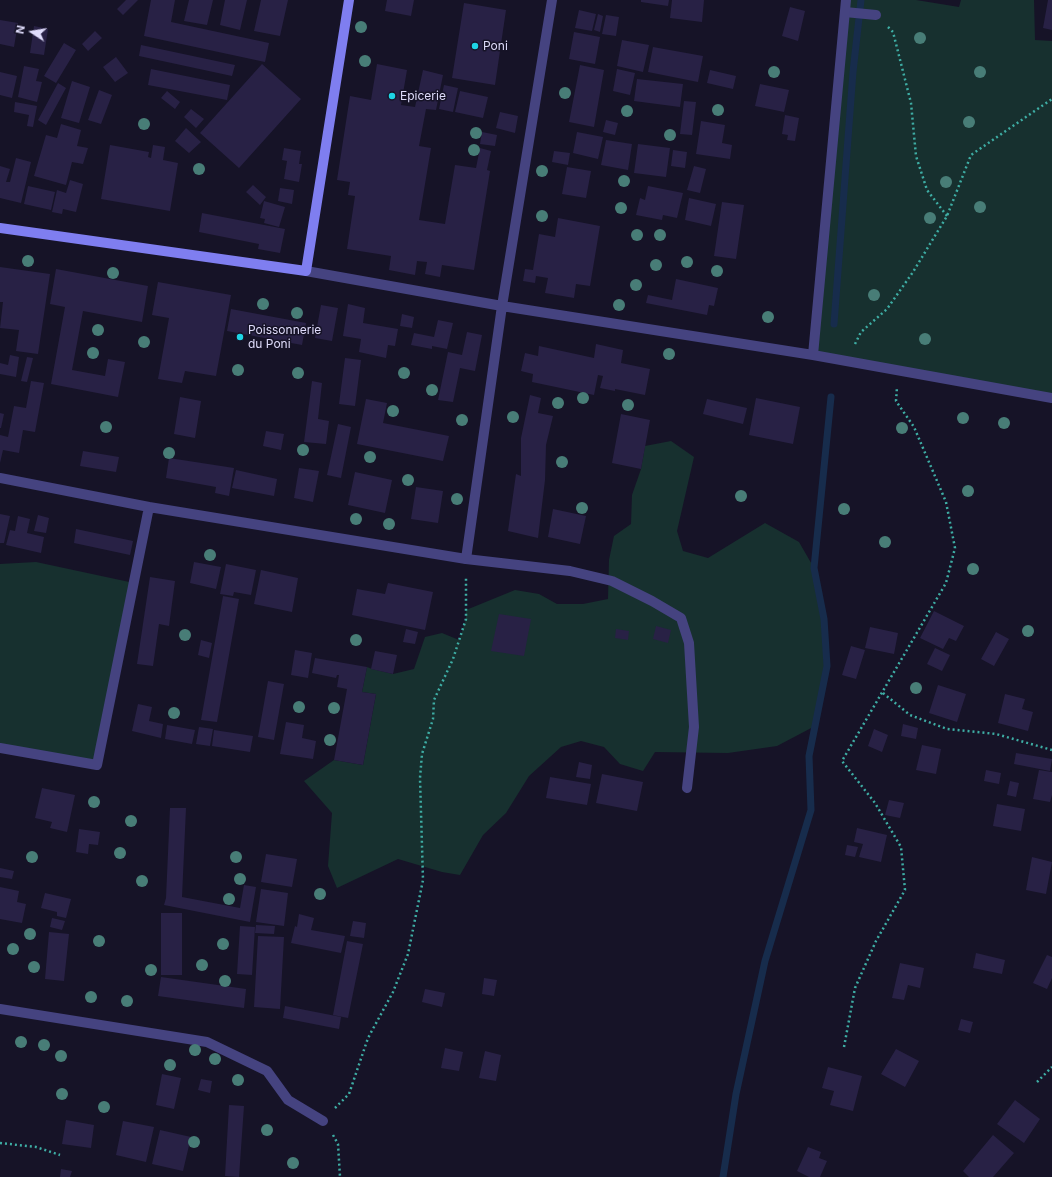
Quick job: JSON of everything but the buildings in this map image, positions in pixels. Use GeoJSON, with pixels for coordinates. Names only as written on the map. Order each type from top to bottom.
{"type":"FeatureCollection","features":[{"type":"Feature","properties":{"kind":"main road"},"geometry":{"type":"LineString","coordinates":[[0,228],[306,271],[349,0]]}},
{"type":"Feature","properties":{"kind":"street"},"geometry":{"type":"LineString","coordinates":[[466,560],[502,306],[552,0]]}},
{"type":"Feature","properties":{"kind":"street"},"geometry":{"type":"LineString","coordinates":[[813,355],[846,0]]}},
{"type":"Feature","properties":{"kind":"street"},"geometry":{"type":"LineString","coordinates":[[845,12],[876,15]]}},
{"type":"Feature","properties":{"kind":"street"},"geometry":{"type":"LineString","coordinates":[[306,271],[502,306],[813,355],[1052,398]]}},
{"type":"Feature","properties":{"kind":"street"},"geometry":{"type":"LineString","coordinates":[[0,478],[149,507],[466,560],[570,571],[612,582],[652,601],[681,618],[689,643],[694,727],[687,788]]}},
{"type":"Feature","properties":{"kind":"street"},"geometry":{"type":"LineString","coordinates":[[0,748],[97,764],[149,507]]}},
{"type":"Feature","properties":{"kind":"street"},"geometry":{"type":"LineString","coordinates":[[0,1009],[207,1042],[267,1071],[288,1100],[323,1121]]}},
{"type":"Feature","properties":{"kind":"path"},"geometry":{"type":"LineString","coordinates":[[876,15],[893,32],[911,103],[916,156],[927,190],[947,216]]}},
{"type":"Feature","properties":{"kind":"path"},"geometry":{"type":"LineString","coordinates":[[847,361],[861,332],[887,310],[913,272],[947,216],[972,155],[1052,98]]}},
{"type":"Feature","properties":{"kind":"path"},"geometry":{"type":"LineString","coordinates":[[844,1047],[855,988],[876,941],[905,890],[901,847],[875,803],[842,761],[946,583],[954,548],[946,502],[914,427],[896,401],[899,370]]}},
{"type":"Feature","properties":{"kind":"path"},"geometry":{"type":"LineString","coordinates":[[340,1177],[338,1144],[323,1121],[349,1094],[368,1038],[392,992],[408,954],[423,880],[420,778],[422,754],[433,719],[434,700],[453,659],[466,619],[466,560]]}},
{"type":"Feature","properties":{"kind":"path"},"geometry":{"type":"LineString","coordinates":[[883,693],[910,715],[947,729],[996,734],[1052,750]]}},
{"type":"Feature","properties":{"kind":"path"},"geometry":{"type":"LineString","coordinates":[[1037,1082],[1052,1067]]}},
{"type":"Feature","properties":{"kind":"path"},"geometry":{"type":"LineString","coordinates":[[0,1142],[36,1147],[60,1155]]}},
{"type":"Feature","properties":{"kind":"green space"},"geometry":{"type":"Polygon","coordinates":[[[846,0],[916,0],[959,7],[961,0],[1034,0],[1035,40],[1052,41],[1052,398],[813,355],[846,0]]]}},
{"type":"Feature","properties":{"kind":"green space"},"geometry":{"type":"Polygon","coordinates":[[[671,441],[694,457],[677,531],[683,551],[708,558],[765,523],[799,542],[814,568],[824,619],[827,666],[815,726],[777,746],[728,753],[655,752],[643,771],[620,764],[604,747],[581,741],[561,747],[529,776],[506,813],[483,835],[460,875],[442,872],[398,859],[337,888],[328,866],[332,813],[304,781],[334,760],[363,765],[376,694],[362,692],[367,667],[393,674],[414,669],[425,637],[442,633],[459,640],[466,619],[466,610],[515,590],[539,594],[557,604],[583,604],[608,599],[609,560],[614,536],[631,524],[632,495],[641,469],[645,446],[671,441]]]}},
{"type":"Feature","properties":{"kind":"green space"},"geometry":{"type":"Polygon","coordinates":[[[36,562],[134,583],[97,765],[0,748],[0,564],[36,562]]]}},
{"type":"Feature","properties":{"kind":"waterway"},"geometry":{"type":"LineString","coordinates":[[834,324],[853,72],[861,0]]}},
{"type":"Feature","properties":{"kind":"waterway"},"geometry":{"type":"LineString","coordinates":[[723,1177],[736,1094],[765,961],[811,810],[809,756],[827,666],[824,619],[814,568],[831,397]]}},
{"type":"Feature","properties":{"kind":"place","name":"Poni"},"geometry":{"type":"Point","coordinates":[475,46]}},
{"type":"Feature","properties":{"kind":"place","name":"Epicerie"},"geometry":{"type":"Point","coordinates":[392,96]}},
{"type":"Feature","properties":{"kind":"place","name":"Poissonnerie du Poni"},"geometry":{"type":"Point","coordinates":[240,337]}}]}
